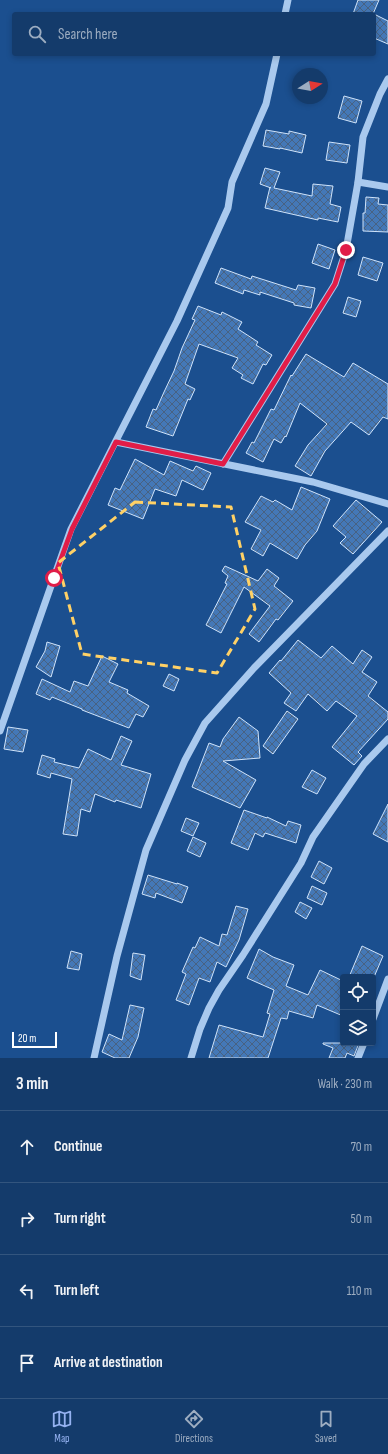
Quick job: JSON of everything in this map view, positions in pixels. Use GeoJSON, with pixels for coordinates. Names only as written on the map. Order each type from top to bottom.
{"type":"FeatureCollection","features":[{"type":"Feature","properties":{"kind":"street"},"geometry":{"type":"LineString","coordinates":[[285,12],[288,0]]}},
{"type":"Feature","properties":{"kind":"street"},"geometry":{"type":"LineString","coordinates":[[0,731],[72,529],[178,321],[228,208],[232,182],[266,104],[277,56]]}},
{"type":"Feature","properties":{"kind":"street"},"geometry":{"type":"LineString","coordinates":[[223,464],[335,284],[346,250],[358,182],[363,137],[380,94],[388,79]]}},
{"type":"Feature","properties":{"kind":"street"},"geometry":{"type":"LineString","coordinates":[[358,182],[388,188]]}},
{"type":"Feature","properties":{"kind":"street"},"geometry":{"type":"LineString","coordinates":[[116,442],[313,482],[388,504]]}},
{"type":"Feature","properties":{"kind":"street"},"geometry":{"type":"LineString","coordinates":[[94,1058],[117,956],[146,850],[185,760],[205,723],[254,668],[388,531]]}},
{"type":"Feature","properties":{"kind":"street"},"geometry":{"type":"LineString","coordinates":[[191,1058],[203,1022],[219,990],[301,863],[313,837],[364,764],[388,739]]}},
{"type":"Feature","properties":{"kind":"street"},"geometry":{"type":"LineString","coordinates":[[376,1011],[388,979]]}},
{"type":"Feature","properties":{"kind":"street"},"geometry":{"type":"LineString","coordinates":[[358,1058],[363,1046]]}},
{"type":"Feature","properties":{"kind":"highlighted area"},"geometry":{"type":"Polygon","coordinates":[[[135,502],[231,507],[255,609],[217,673],[82,654],[58,563],[135,502]]]}},
{"type":"Feature","properties":{"kind":"building"},"geometry":{"type":"Polygon","coordinates":[[[358,0],[379,0],[374,12],[354,12],[358,0]]]}},
{"type":"Feature","properties":{"kind":"building"},"geometry":{"type":"Polygon","coordinates":[[[376,15],[388,21],[388,44],[376,39],[376,15]]]}},
{"type":"Feature","properties":{"kind":"building"},"geometry":{"type":"Polygon","coordinates":[[[344,96],[362,101],[356,123],[338,118],[344,96]]]}},
{"type":"Feature","properties":{"kind":"building"},"geometry":{"type":"Polygon","coordinates":[[[266,130],[289,134],[289,131],[306,135],[302,153],[263,146],[266,130]]]}},
{"type":"Feature","properties":{"kind":"building"},"geometry":{"type":"Polygon","coordinates":[[[329,142],[350,145],[347,163],[326,160],[329,142]]]}},
{"type":"Feature","properties":{"kind":"building"},"geometry":{"type":"Polygon","coordinates":[[[265,168],[280,172],[274,188],[312,196],[313,184],[333,186],[330,204],[341,207],[338,222],[318,218],[318,220],[265,208],[270,188],[260,184],[265,168]]]}},
{"type":"Feature","properties":{"kind":"building"},"geometry":{"type":"Polygon","coordinates":[[[366,197],[379,198],[378,204],[388,205],[388,232],[363,231],[363,213],[365,213],[366,197]]]}},
{"type":"Feature","properties":{"kind":"building"},"geometry":{"type":"Polygon","coordinates":[[[318,244],[335,250],[329,269],[312,263],[318,244]]]}},
{"type":"Feature","properties":{"kind":"building"},"geometry":{"type":"Polygon","coordinates":[[[363,257],[383,263],[377,281],[358,275],[363,257]]]}},
{"type":"Feature","properties":{"kind":"building"},"geometry":{"type":"Polygon","coordinates":[[[221,268],[251,279],[252,276],[296,290],[298,285],[315,288],[311,308],[294,305],[294,303],[260,292],[260,295],[244,290],[243,294],[215,283],[221,268]]]}},
{"type":"Feature","properties":{"kind":"building"},"geometry":{"type":"Polygon","coordinates":[[[348,297],[361,301],[356,317],[343,313],[348,297]]]}},
{"type":"Feature","properties":{"kind":"building"},"geometry":{"type":"Polygon","coordinates":[[[198,306],[221,315],[222,312],[242,322],[238,329],[258,342],[256,345],[272,355],[266,365],[263,364],[253,384],[241,378],[243,375],[232,368],[238,358],[199,344],[185,384],[195,389],[190,400],[188,399],[173,436],[146,427],[153,409],[156,410],[174,371],[182,348],[195,320],[192,319],[198,306]]]}},
{"type":"Feature","properties":{"kind":"building"},"geometry":{"type":"Polygon","coordinates":[[[306,354],[344,377],[353,363],[388,384],[388,419],[383,417],[369,435],[351,422],[325,451],[311,476],[295,466],[308,445],[327,424],[300,403],[286,437],[285,436],[281,443],[274,439],[263,462],[246,453],[252,442],[254,443],[271,409],[274,410],[291,375],[292,376],[306,354]]]}},
{"type":"Feature","properties":{"kind":"building"},"geometry":{"type":"Polygon","coordinates":[[[135,459],[164,475],[170,461],[193,471],[196,466],[211,473],[203,490],[182,480],[176,496],[155,489],[143,519],[108,505],[115,488],[120,490],[135,459]]]}},
{"type":"Feature","properties":{"kind":"building"},"geometry":{"type":"Polygon","coordinates":[[[301,487],[330,499],[317,531],[305,545],[297,559],[270,543],[263,556],[251,549],[261,530],[245,522],[261,496],[273,502],[275,500],[292,510],[301,487]]]}},
{"type":"Feature","properties":{"kind":"building"},"geometry":{"type":"Polygon","coordinates":[[[356,500],[382,522],[353,554],[340,543],[346,537],[333,526],[356,500]]]}},
{"type":"Feature","properties":{"kind":"building"},"geometry":{"type":"Polygon","coordinates":[[[225,566],[258,581],[267,569],[279,578],[274,586],[293,601],[278,620],[276,619],[259,642],[249,634],[270,606],[244,587],[221,633],[206,625],[227,584],[225,583],[228,576],[222,571],[225,566]]]}},
{"type":"Feature","properties":{"kind":"building"},"geometry":{"type":"Polygon","coordinates":[[[298,640],[321,658],[332,646],[353,664],[362,650],[372,657],[362,672],[377,682],[368,696],[388,712],[388,719],[358,752],[362,756],[354,765],[332,747],[357,716],[336,701],[327,711],[308,694],[296,711],[284,703],[291,693],[269,673],[298,640]]]}},
{"type":"Feature","properties":{"kind":"building"},"geometry":{"type":"Polygon","coordinates":[[[47,642],[60,646],[51,677],[36,667],[45,651],[47,642]]]}},
{"type":"Feature","properties":{"kind":"building"},"geometry":{"type":"Polygon","coordinates":[[[102,656],[118,664],[109,682],[128,690],[127,693],[149,706],[143,717],[136,714],[129,728],[52,697],[50,700],[36,694],[42,679],[70,692],[74,681],[88,686],[102,656]]]}},
{"type":"Feature","properties":{"kind":"building"},"geometry":{"type":"Polygon","coordinates":[[[169,674],[179,679],[174,691],[163,686],[169,674]]]}},
{"type":"Feature","properties":{"kind":"building"},"geometry":{"type":"Polygon","coordinates":[[[287,711],[298,719],[273,754],[263,746],[287,711]]]}},
{"type":"Feature","properties":{"kind":"building"},"geometry":{"type":"Polygon","coordinates":[[[239,717],[258,731],[260,758],[223,761],[256,780],[240,808],[192,787],[209,743],[220,747],[223,739],[239,717]]]}},
{"type":"Feature","properties":{"kind":"building"},"geometry":{"type":"Polygon","coordinates":[[[8,727],[28,730],[23,752],[4,749],[8,727]]]}},
{"type":"Feature","properties":{"kind":"building"},"geometry":{"type":"Polygon","coordinates":[[[121,736],[132,741],[121,765],[151,774],[141,808],[116,800],[115,802],[95,794],[90,812],[81,809],[77,836],[63,834],[72,779],[51,773],[50,778],[37,774],[42,755],[55,759],[54,762],[79,768],[88,749],[111,760],[121,736]]]}},
{"type":"Feature","properties":{"kind":"building"},"geometry":{"type":"Polygon","coordinates":[[[312,770],[326,778],[317,794],[302,787],[312,770]]]}},
{"type":"Feature","properties":{"kind":"building"},"geometry":{"type":"Polygon","coordinates":[[[388,804],[388,842],[373,834],[388,804]]]}},
{"type":"Feature","properties":{"kind":"building"},"geometry":{"type":"Polygon","coordinates":[[[244,810],[267,817],[286,826],[288,821],[301,825],[296,843],[265,833],[263,837],[255,833],[248,850],[231,843],[244,810]]]}},
{"type":"Feature","properties":{"kind":"building"},"geometry":{"type":"Polygon","coordinates":[[[186,818],[199,823],[193,836],[181,831],[186,818]]]}},
{"type":"Feature","properties":{"kind":"building"},"geometry":{"type":"Polygon","coordinates":[[[193,837],[206,843],[200,857],[187,851],[193,837]]]}},
{"type":"Feature","properties":{"kind":"building"},"geometry":{"type":"Polygon","coordinates":[[[319,861],[332,868],[324,884],[311,877],[319,861]]]}},
{"type":"Feature","properties":{"kind":"building"},"geometry":{"type":"Polygon","coordinates":[[[148,875],[188,887],[182,903],[156,893],[155,898],[142,894],[148,875]]]}},
{"type":"Feature","properties":{"kind":"building"},"geometry":{"type":"Polygon","coordinates":[[[312,886],[327,893],[322,905],[307,898],[312,886]]]}},
{"type":"Feature","properties":{"kind":"building"},"geometry":{"type":"Polygon","coordinates":[[[300,902],[312,908],[306,919],[295,912],[300,902]]]}},
{"type":"Feature","properties":{"kind":"building"},"geometry":{"type":"Polygon","coordinates":[[[236,906],[248,909],[239,940],[226,967],[217,962],[210,982],[199,978],[189,1005],[176,1000],[186,974],[182,972],[193,947],[195,948],[200,937],[219,946],[222,934],[227,935],[236,906]]]}},
{"type":"Feature","properties":{"kind":"building"},"geometry":{"type":"Polygon","coordinates":[[[362,946],[383,956],[375,974],[350,974],[362,946]]]}},
{"type":"Feature","properties":{"kind":"building"},"geometry":{"type":"Polygon","coordinates":[[[259,949],[273,957],[294,965],[286,986],[308,995],[320,970],[340,980],[340,1015],[317,1005],[313,1018],[289,1011],[287,1019],[281,1018],[268,1058],[209,1058],[219,1025],[263,1037],[270,1014],[267,1013],[274,990],[247,978],[259,949]]]}},
{"type":"Feature","properties":{"kind":"building"},"geometry":{"type":"Polygon","coordinates":[[[71,951],[82,954],[79,970],[67,968],[71,951]]]}},
{"type":"Feature","properties":{"kind":"building"},"geometry":{"type":"Polygon","coordinates":[[[133,953],[145,955],[141,980],[130,976],[133,953]]]}},
{"type":"Feature","properties":{"kind":"building"},"geometry":{"type":"Polygon","coordinates":[[[130,1005],[144,1008],[138,1037],[129,1058],[115,1058],[102,1052],[109,1034],[122,1040],[130,1005]]]}},
{"type":"Feature","properties":{"kind":"building"},"geometry":{"type":"Polygon","coordinates":[[[340,1043],[340,1046],[358,1046],[354,1056],[347,1053],[345,1058],[329,1058],[333,1048],[323,1044],[340,1043]]]}},
{"type":"Feature","properties":{"kind":"route"},"geometry":{"type":"LineString","coordinates":[[54,578],[72,529],[116,442],[223,464],[335,284],[346,250]]}}]}
